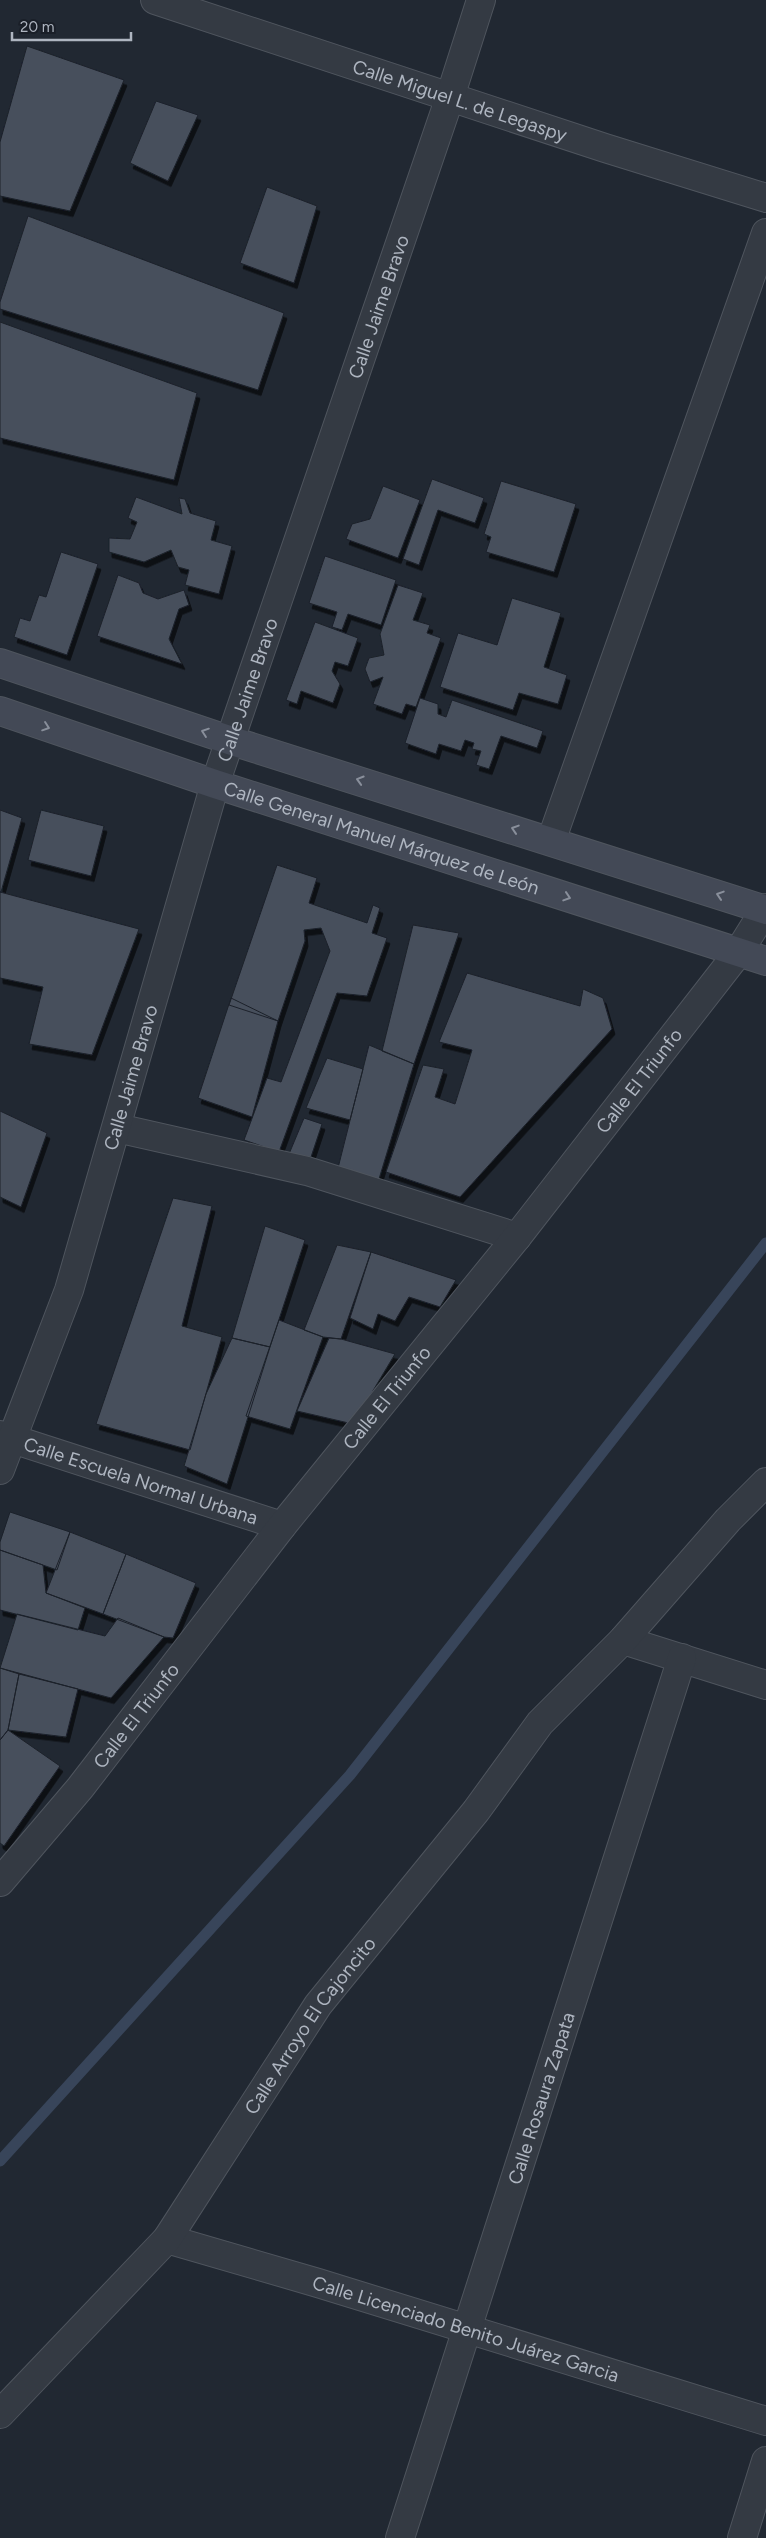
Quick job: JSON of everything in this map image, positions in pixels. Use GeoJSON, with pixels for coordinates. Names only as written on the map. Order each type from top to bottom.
{"type":"FeatureCollection","features":[{"type":"Feature","properties":{"kind":"street","name":"Calle Miguel L. de Legaspy"},"geometry":{"type":"LineString","coordinates":[[155,0],[766,198]]}},
{"type":"Feature","properties":{"kind":"street","name":"Calle Jaime Bravo"},"geometry":{"type":"LineString","coordinates":[[0,1470],[6,1437],[69,1290],[216,784],[450,97],[481,0]]}},
{"type":"Feature","properties":{"kind":"street"},"geometry":{"type":"LineString","coordinates":[[551,840],[766,233]]}},
{"type":"Feature","properties":{"kind":"street"},"geometry":{"type":"LineString","coordinates":[[0,663],[232,741],[765,909]]}},
{"type":"Feature","properties":{"kind":"street","name":"Calle General Manuel Márquez de León"},"geometry":{"type":"LineString","coordinates":[[0,711],[216,784],[766,961]]}},
{"type":"Feature","properties":{"kind":"street","name":"Calle El Triunfo"},"geometry":{"type":"LineString","coordinates":[[0,1882],[80,1788],[282,1526],[517,1236],[738,952],[765,909]]}},
{"type":"Feature","properties":{"kind":"street"},"geometry":{"type":"LineString","coordinates":[[117,1128],[307,1171],[517,1236]]}},
{"type":"Feature","properties":{"kind":"street","name":"Calle Escuela Normal Urbana"},"geometry":{"type":"LineString","coordinates":[[6,1437],[282,1526]]}},
{"type":"Feature","properties":{"kind":"street"},"geometry":{"type":"LineString","coordinates":[[766,1482],[728,1520],[622,1640],[766,1684]]}},
{"type":"Feature","properties":{"kind":"street","name":"Calle Arroyo El Cajoncito"},"geometry":{"type":"LineString","coordinates":[[0,2414],[167,2240],[318,2005],[476,1811],[540,1723],[622,1640]]}},
{"type":"Feature","properties":{"kind":"street","name":"Calle Rosaura Zapata"},"geometry":{"type":"LineString","coordinates":[[400,2538],[682,1658]]}},
{"type":"Feature","properties":{"kind":"street","name":"Calle Licenciado Benito Juárez Garcia"},"geometry":{"type":"LineString","coordinates":[[167,2240],[766,2421]]}},
{"type":"Feature","properties":{"kind":"street"},"geometry":{"type":"LineString","coordinates":[[742,2538],[766,2461]]}},
{"type":"Feature","properties":{"kind":"building"},"geometry":{"type":"Polygon","coordinates":[[[27,46],[124,80],[70,211],[0,196],[0,142],[27,46]]]}},
{"type":"Feature","properties":{"kind":"building"},"geometry":{"type":"Polygon","coordinates":[[[156,101],[198,115],[168,181],[130,163],[156,101]]]}},
{"type":"Feature","properties":{"kind":"building"},"geometry":{"type":"Polygon","coordinates":[[[267,187],[317,206],[294,283],[240,263],[267,187]]]}},
{"type":"Feature","properties":{"kind":"building"},"geometry":{"type":"Polygon","coordinates":[[[28,216],[284,313],[258,390],[0,309],[0,302],[28,216]]]}},
{"type":"Feature","properties":{"kind":"building"},"geometry":{"type":"Polygon","coordinates":[[[0,322],[197,393],[174,480],[0,438],[0,322]]]}},
{"type":"Feature","properties":{"kind":"building"},"geometry":{"type":"Polygon","coordinates":[[[432,479],[484,498],[475,523],[438,510],[419,565],[403,559],[432,479]]]}},
{"type":"Feature","properties":{"kind":"building"},"geometry":{"type":"Polygon","coordinates":[[[501,481],[576,504],[554,572],[486,552],[491,537],[484,534],[501,481]]]}},
{"type":"Feature","properties":{"kind":"building"},"geometry":{"type":"Polygon","coordinates":[[[383,486],[420,500],[398,558],[346,539],[352,524],[370,519],[383,486]]]}},
{"type":"Feature","properties":{"kind":"building"},"geometry":{"type":"Polygon","coordinates":[[[136,497],[182,514],[179,498],[185,499],[190,513],[216,521],[211,540],[232,546],[219,594],[185,585],[189,570],[178,567],[171,550],[144,562],[109,552],[109,538],[130,539],[137,522],[128,518],[136,497]]]}},
{"type":"Feature","properties":{"kind":"building"},"geometry":{"type":"Polygon","coordinates":[[[61,552],[98,564],[67,655],[14,637],[20,618],[30,621],[39,595],[46,597],[61,552]]]}},
{"type":"Feature","properties":{"kind":"building"},"geometry":{"type":"Polygon","coordinates":[[[325,556],[396,580],[381,625],[348,614],[342,630],[332,627],[337,612],[309,603],[325,556]]]}},
{"type":"Feature","properties":{"kind":"building"},"geometry":{"type":"Polygon","coordinates":[[[118,575],[139,583],[143,593],[158,599],[184,590],[189,605],[179,609],[169,639],[182,664],[97,636],[118,575]]]}},
{"type":"Feature","properties":{"kind":"building"},"geometry":{"type":"Polygon","coordinates":[[[398,585],[423,593],[413,620],[430,625],[427,633],[441,638],[416,707],[406,704],[402,714],[373,704],[383,677],[370,682],[365,669],[369,658],[384,655],[380,634],[398,585]]]}},
{"type":"Feature","properties":{"kind":"building"},"geometry":{"type":"Polygon","coordinates":[[[512,598],[561,613],[544,667],[567,675],[558,704],[519,693],[513,710],[440,687],[458,633],[497,645],[512,598]]]}},
{"type":"Feature","properties":{"kind":"building"},"geometry":{"type":"Polygon","coordinates":[[[315,622],[358,638],[348,666],[335,662],[332,671],[340,684],[333,703],[301,691],[297,704],[286,700],[315,622]]]}},
{"type":"Feature","properties":{"kind":"building"},"geometry":{"type":"Polygon","coordinates":[[[420,698],[438,704],[438,714],[446,717],[452,700],[543,731],[537,748],[501,736],[489,769],[476,765],[481,751],[472,749],[474,743],[465,740],[461,751],[439,744],[436,754],[405,743],[420,698]]]}},
{"type":"Feature","properties":{"kind":"building"},"geometry":{"type":"Polygon","coordinates":[[[0,810],[22,818],[1,892],[0,892],[0,810]]]}},
{"type":"Feature","properties":{"kind":"building"},"geometry":{"type":"Polygon","coordinates":[[[41,810],[104,826],[91,876],[28,860],[41,810]]]}},
{"type":"Feature","properties":{"kind":"building"},"geometry":{"type":"Polygon","coordinates":[[[277,865],[317,878],[309,903],[367,923],[373,905],[380,908],[372,933],[387,938],[367,996],[337,993],[279,1152],[244,1140],[267,1078],[281,1082],[330,951],[321,928],[304,930],[305,941],[278,1021],[229,1005],[277,865]]]}},
{"type":"Feature","properties":{"kind":"building"},"geometry":{"type":"Polygon","coordinates":[[[0,892],[139,929],[92,1055],[29,1044],[43,987],[0,978],[0,892]]]}},
{"type":"Feature","properties":{"kind":"building"},"geometry":{"type":"Polygon","coordinates":[[[413,925],[459,933],[414,1064],[382,1051],[413,925]]]}},
{"type":"Feature","properties":{"kind":"building"},"geometry":{"type":"Polygon","coordinates":[[[467,973],[580,1006],[583,989],[603,998],[612,1029],[460,1197],[386,1172],[423,1065],[444,1069],[435,1097],[455,1104],[472,1050],[439,1042],[467,973]]]}},
{"type":"Feature","properties":{"kind":"building"},"geometry":{"type":"Polygon","coordinates":[[[231,998],[278,1021],[252,1117],[198,1098],[231,998]]]}},
{"type":"Feature","properties":{"kind":"building"},"geometry":{"type":"Polygon","coordinates":[[[369,1045],[414,1064],[379,1179],[338,1168],[369,1045]]]}},
{"type":"Feature","properties":{"kind":"building"},"geometry":{"type":"Polygon","coordinates":[[[327,1058],[363,1069],[350,1120],[306,1108],[327,1058]]]}},
{"type":"Feature","properties":{"kind":"building"},"geometry":{"type":"Polygon","coordinates":[[[0,1111],[47,1133],[21,1207],[0,1197],[0,1111]]]}},
{"type":"Feature","properties":{"kind":"building"},"geometry":{"type":"Polygon","coordinates":[[[304,1118],[322,1124],[311,1157],[289,1154],[304,1118]]]}},
{"type":"Feature","properties":{"kind":"building"},"geometry":{"type":"Polygon","coordinates":[[[173,1198],[212,1206],[182,1326],[222,1337],[190,1450],[96,1424],[173,1198]]]}},
{"type":"Feature","properties":{"kind":"building"},"geometry":{"type":"Polygon","coordinates":[[[265,1226],[305,1240],[270,1347],[232,1338],[265,1226]]]}},
{"type":"Feature","properties":{"kind":"building"},"geometry":{"type":"Polygon","coordinates":[[[337,1245],[371,1252],[341,1339],[323,1337],[304,1330],[337,1245]]]}},
{"type":"Feature","properties":{"kind":"building"},"geometry":{"type":"Polygon","coordinates":[[[371,1252],[456,1280],[440,1307],[409,1297],[395,1321],[378,1314],[373,1329],[350,1318],[371,1252]]]}},
{"type":"Feature","properties":{"kind":"building"},"geometry":{"type":"Polygon","coordinates":[[[279,1320],[323,1337],[290,1429],[246,1416],[279,1320]]]}},
{"type":"Feature","properties":{"kind":"building"},"geometry":{"type":"Polygon","coordinates":[[[232,1338],[270,1347],[227,1484],[184,1466],[206,1394],[232,1338]]]}},
{"type":"Feature","properties":{"kind":"building"},"geometry":{"type":"Polygon","coordinates":[[[329,1338],[341,1339],[395,1354],[353,1424],[297,1411],[329,1338]]]}},
{"type":"Feature","properties":{"kind":"building"},"geometry":{"type":"Polygon","coordinates":[[[10,1512],[70,1532],[57,1570],[0,1550],[0,1542],[10,1512]]]}},
{"type":"Feature","properties":{"kind":"building"},"geometry":{"type":"Polygon","coordinates":[[[70,1532],[126,1554],[103,1614],[46,1593],[70,1532]]]}},
{"type":"Feature","properties":{"kind":"building"},"geometry":{"type":"Polygon","coordinates":[[[0,1550],[43,1565],[46,1593],[85,1608],[78,1630],[0,1610],[0,1550]]]}},
{"type":"Feature","properties":{"kind":"building"},"geometry":{"type":"Polygon","coordinates":[[[126,1554],[196,1583],[173,1638],[164,1637],[103,1614],[126,1554]]]}},
{"type":"Feature","properties":{"kind":"building"},"geometry":{"type":"Polygon","coordinates":[[[17,1614],[105,1636],[118,1618],[164,1637],[111,1698],[0,1668],[17,1614]]]}},
{"type":"Feature","properties":{"kind":"building"},"geometry":{"type":"Polygon","coordinates":[[[0,1668],[19,1674],[8,1730],[0,1740],[0,1668]]]}},
{"type":"Feature","properties":{"kind":"building"},"geometry":{"type":"Polygon","coordinates":[[[19,1674],[78,1689],[66,1737],[8,1730],[19,1674]]]}},
{"type":"Feature","properties":{"kind":"building"},"geometry":{"type":"Polygon","coordinates":[[[8,1730],[60,1766],[4,1846],[0,1843],[0,1740],[8,1730]]]}},
{"type":"Feature","properties":{"kind":"waterway"},"geometry":{"type":"LineString","coordinates":[[0,2161],[350,1775],[766,1243]]}}]}
